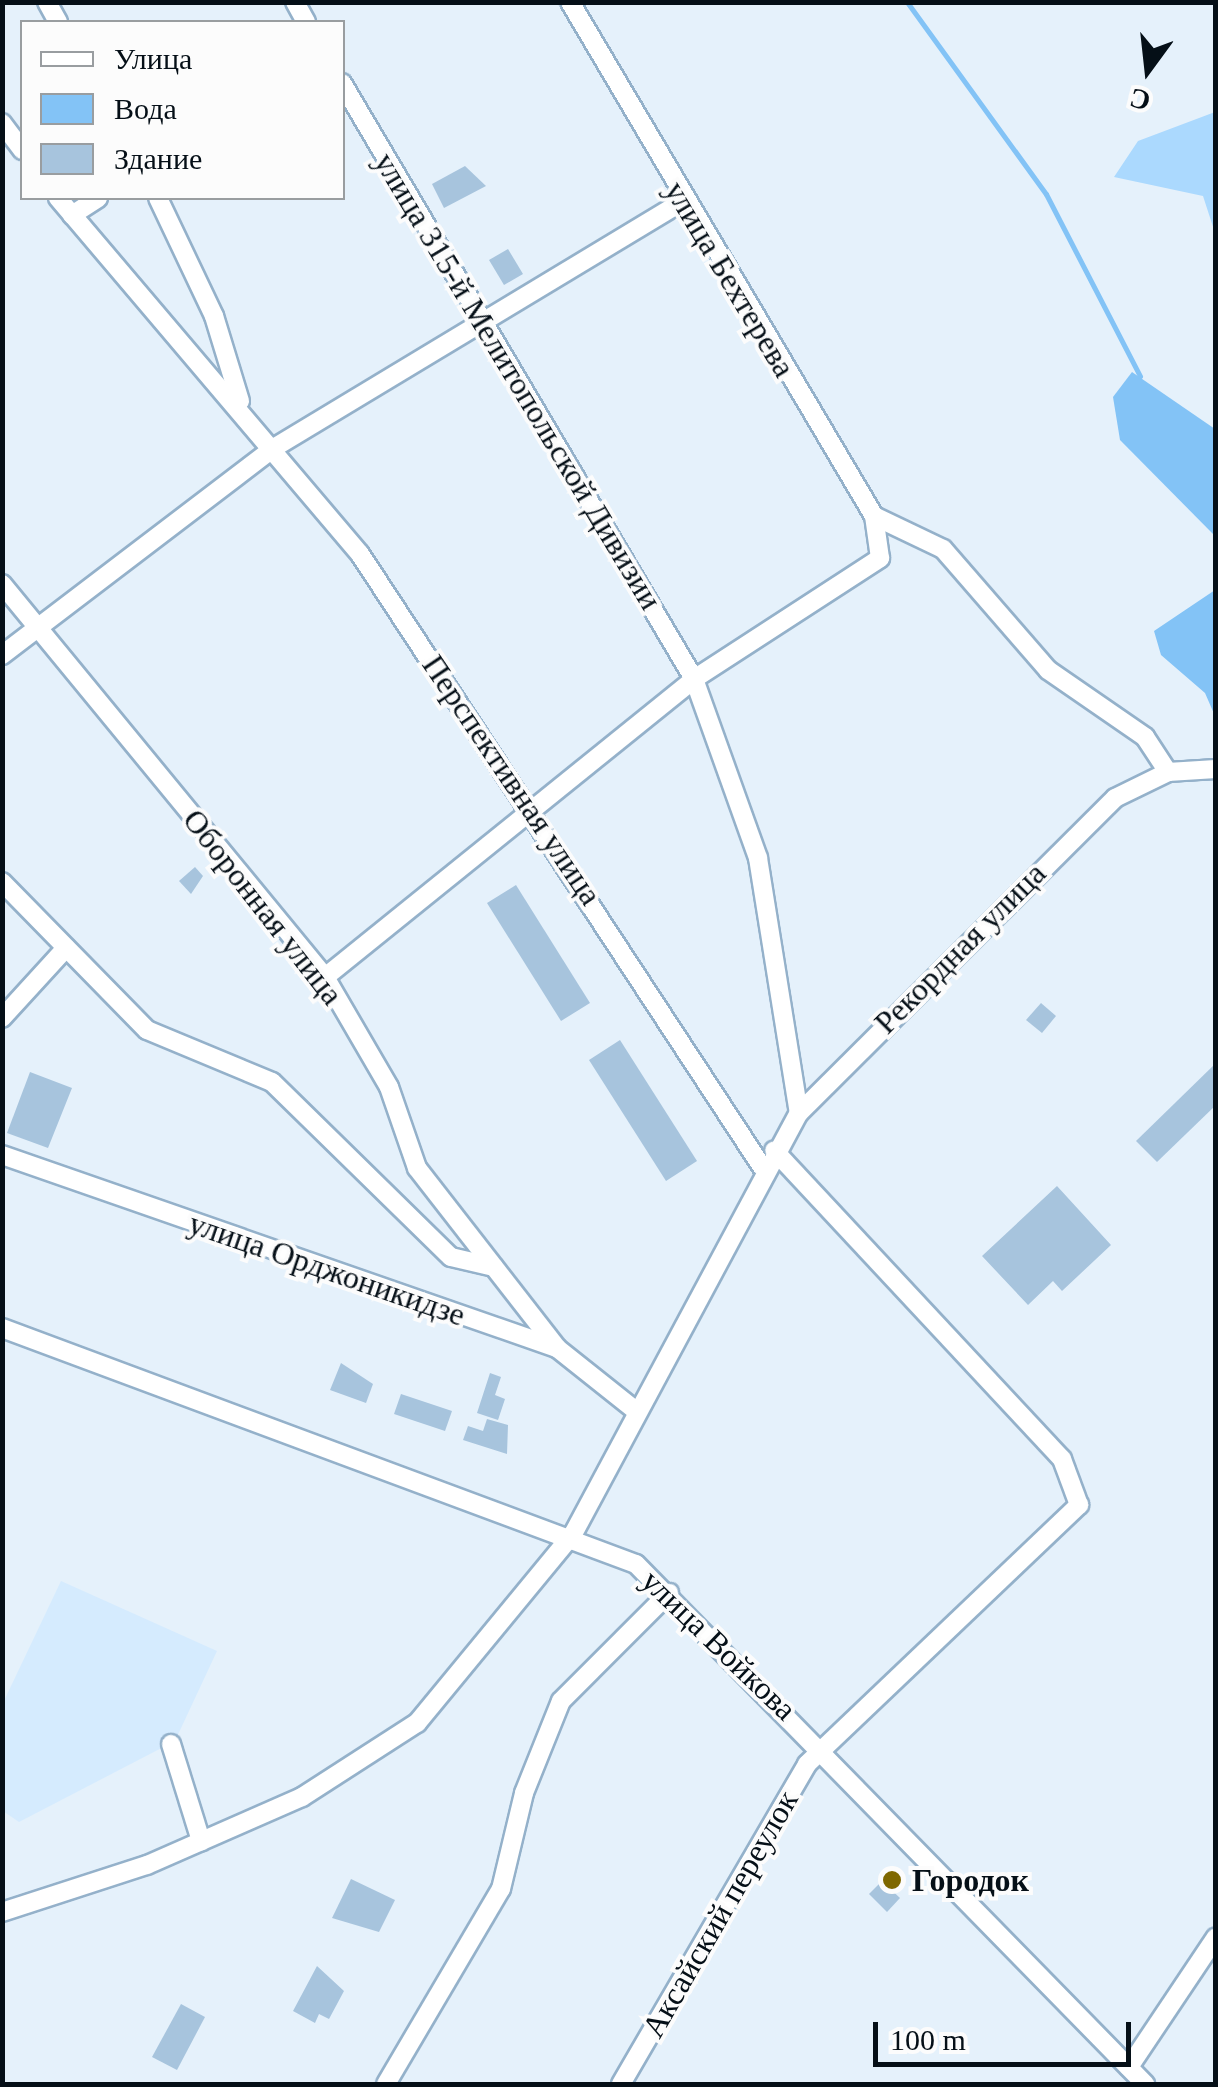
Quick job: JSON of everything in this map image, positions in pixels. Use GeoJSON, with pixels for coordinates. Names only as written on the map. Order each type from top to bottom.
{"type":"FeatureCollection","features":[{"type":"Feature","properties":{"kind":"street","name":"улица Бехтерева"},"geometry":{"type":"LineString","coordinates":[[570,2],[682,202],[874,516],[880,558],[694,679]]}},
{"type":"Feature","properties":{"kind":"street","name":"улица 315-й Мелитопольской Дивизии"},"geometry":{"type":"LineString","coordinates":[[345,89],[694,679],[758,858],[799,1113]]}},
{"type":"Feature","properties":{"kind":"street"},"geometry":{"type":"LineString","coordinates":[[2,124],[20,147]]}},
{"type":"Feature","properties":{"kind":"street","name":"Перспективная улица"},"geometry":{"type":"LineString","coordinates":[[60,200],[242,406],[272,449],[360,554],[532,808],[762,1167]]}},
{"type":"Feature","properties":{"kind":"street"},"geometry":{"type":"LineString","coordinates":[[72,216],[95,200]]}},
{"type":"Feature","properties":{"kind":"street","name":"Перспективная улица"},"geometry":{"type":"LineString","coordinates":[[159,200],[214,316],[242,406]]}},
{"type":"Feature","properties":{"kind":"street"},"geometry":{"type":"LineString","coordinates":[[2,655],[272,449],[682,202]]}},
{"type":"Feature","properties":{"kind":"street"},"geometry":{"type":"LineString","coordinates":[[874,516],[943,549],[1048,670],[1144,737],[1168,772],[1216,769]]}},
{"type":"Feature","properties":{"kind":"street","name":"Оборонная улица"},"geometry":{"type":"LineString","coordinates":[[2,584],[325,977],[390,1087],[416,1168],[557,1348]]}},
{"type":"Feature","properties":{"kind":"street"},"geometry":{"type":"LineString","coordinates":[[325,977],[694,679]]}},
{"type":"Feature","properties":{"kind":"street","name":"Рекордная улица"},"geometry":{"type":"LineString","coordinates":[[2,1912],[201,1841],[302,1797],[417,1723],[573,1534],[762,1167],[799,1113],[1115,798],[1168,772]]}},
{"type":"Feature","properties":{"kind":"street"},"geometry":{"type":"LineString","coordinates":[[2,882],[147,1030],[272,1082],[451,1257],[494,1267]]}},
{"type":"Feature","properties":{"kind":"street"},"geometry":{"type":"LineString","coordinates":[[2,1018],[66,948]]}},
{"type":"Feature","properties":{"kind":"street","name":"Аксайский переулок"},"geometry":{"type":"LineString","coordinates":[[621,2084],[822,1746],[1070,1521],[1078,1486],[774,1150]]}},
{"type":"Feature","properties":{"kind":"street","name":"улица Орджоникидзе"},"geometry":{"type":"LineString","coordinates":[[2,1156],[557,1348],[635,1410]]}},
{"type":"Feature","properties":{"kind":"street","name":"улица Войкова"},"geometry":{"type":"LineString","coordinates":[[2,1328],[573,1534],[627,1558],[669,1592],[822,1746],[1138,2080]]}},
{"type":"Feature","properties":{"kind":"street"},"geometry":{"type":"LineString","coordinates":[[386,2084],[500,1889],[524,1793],[562,1701],[669,1592]]}},
{"type":"Feature","properties":{"kind":"street"},"geometry":{"type":"LineString","coordinates":[[171,1744],[201,1841]]}},
{"type":"Feature","properties":{"kind":"street"},"geometry":{"type":"LineString","coordinates":[[1138,2080],[1216,1937]]}},
{"type":"Feature","properties":{"kind":"shaded area"},"geometry":{"type":"Polygon","coordinates":[[[1216,112],[1215,233],[1203,196],[1114,177],[1138,141],[1216,112]]]}},
{"type":"Feature","properties":{"kind":"shaded area"},"geometry":{"type":"Polygon","coordinates":[[[61,1581],[217,1651],[175,1741],[19,1822],[3,1811],[2,1705],[61,1581]]]}},
{"type":"Feature","properties":{"kind":"water"},"geometry":{"type":"Polygon","coordinates":[[[1132,372],[1215,429],[1215,536],[1120,440],[1113,397],[1132,372]]]}},
{"type":"Feature","properties":{"kind":"water"},"geometry":{"type":"Polygon","coordinates":[[[1216,590],[1215,716],[1205,693],[1161,655],[1154,631],[1216,590]]]}},
{"type":"Feature","properties":{"kind":"building"},"geometry":{"type":"Polygon","coordinates":[[[465,166],[486,186],[444,208],[432,184],[465,166]]]}},
{"type":"Feature","properties":{"kind":"building"},"geometry":{"type":"Polygon","coordinates":[[[508,249],[523,274],[504,285],[489,260],[508,249]]]}},
{"type":"Feature","properties":{"kind":"building"},"geometry":{"type":"Polygon","coordinates":[[[195,867],[203,876],[191,894],[179,881],[195,867]]]}},
{"type":"Feature","properties":{"kind":"building"},"geometry":{"type":"Polygon","coordinates":[[[516,885],[590,1003],[561,1021],[487,903],[516,885]]]}},
{"type":"Feature","properties":{"kind":"building"},"geometry":{"type":"Polygon","coordinates":[[[1041,1003],[1056,1016],[1042,1033],[1026,1020],[1041,1003]]]}},
{"type":"Feature","properties":{"kind":"building"},"geometry":{"type":"Polygon","coordinates":[[[620,1040],[697,1161],[666,1181],[589,1060],[620,1040]]]}},
{"type":"Feature","properties":{"kind":"building"},"geometry":{"type":"Polygon","coordinates":[[[1216,1063],[1216,1105],[1157,1162],[1136,1141],[1216,1063]]]}},
{"type":"Feature","properties":{"kind":"building"},"geometry":{"type":"Polygon","coordinates":[[[30,1072],[72,1088],[48,1148],[7,1133],[30,1072]]]}},
{"type":"Feature","properties":{"kind":"building"},"geometry":{"type":"Polygon","coordinates":[[[1057,1186],[1111,1245],[1062,1291],[1053,1281],[1028,1305],[982,1256],[1057,1186]]]}},
{"type":"Feature","properties":{"kind":"building"},"geometry":{"type":"Polygon","coordinates":[[[341,1363],[373,1384],[366,1403],[330,1390],[341,1363]]]}},
{"type":"Feature","properties":{"kind":"building"},"geometry":{"type":"Polygon","coordinates":[[[490,1373],[501,1377],[495,1395],[505,1399],[498,1420],[477,1413],[490,1373]]]}},
{"type":"Feature","properties":{"kind":"building"},"geometry":{"type":"Polygon","coordinates":[[[401,1394],[452,1411],[445,1431],[394,1414],[401,1394]]]}},
{"type":"Feature","properties":{"kind":"building"},"geometry":{"type":"Polygon","coordinates":[[[487,1419],[508,1425],[507,1454],[463,1440],[468,1426],[483,1431],[487,1419]]]}},
{"type":"Feature","properties":{"kind":"building"},"geometry":{"type":"Polygon","coordinates":[[[351,1879],[395,1900],[379,1932],[332,1918],[351,1879]]]}},
{"type":"Feature","properties":{"kind":"building"},"geometry":{"type":"Polygon","coordinates":[[[882,1881],[900,1898],[887,1912],[869,1894],[882,1881]]]}},
{"type":"Feature","properties":{"kind":"building"},"geometry":{"type":"Polygon","coordinates":[[[317,1966],[344,1991],[329,2019],[319,2014],[315,2023],[293,2011],[317,1966]]]}},
{"type":"Feature","properties":{"kind":"building"},"geometry":{"type":"Polygon","coordinates":[[[181,2004],[205,2017],[177,2070],[152,2057],[181,2004]]]}},
{"type":"Feature","properties":{"kind":"waterway"},"geometry":{"type":"LineString","coordinates":[[907,2],[1046,194],[1140,376]]}},
{"type":"Feature","properties":{"kind":"place","name":"Городок"},"geometry":{"type":"Point","coordinates":[892,1880]}}]}
